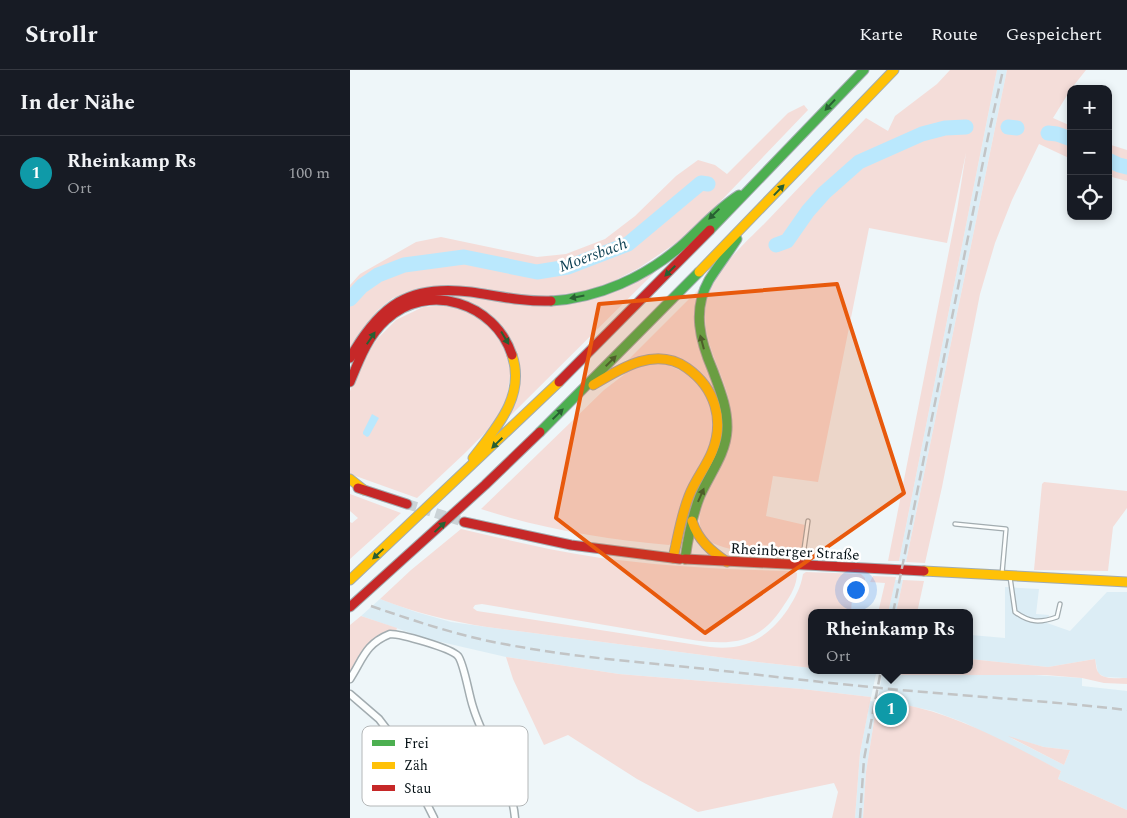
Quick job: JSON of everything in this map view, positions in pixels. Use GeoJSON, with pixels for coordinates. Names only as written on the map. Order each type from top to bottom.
{"type":"FeatureCollection","features":[{"type":"Feature","properties":{"kind":"main road"},"geometry":{"type":"LineString","coordinates":[[350,580],[452,486],[624,318],[754,186],[864,70]]}},
{"type":"Feature","properties":{"kind":"main road"},"geometry":{"type":"LineString","coordinates":[[350,607],[485,485],[577,396],[894,70]]}},
{"type":"Feature","properties":{"kind":"main road"},"geometry":{"type":"LineString","coordinates":[[350,358],[364,332],[376,318],[401,300],[416,294],[431,291],[452,291],[518,300],[547,301],[578,298],[619,284],[657,264],[722,206],[754,186]]}},
{"type":"Feature","properties":{"kind":"main road"},"geometry":{"type":"LineString","coordinates":[[685,559],[692,521],[721,453],[727,428],[724,404],[699,334],[699,306],[708,283],[728,256],[745,225]]}},
{"type":"Feature","properties":{"kind":"main road"},"geometry":{"type":"LineString","coordinates":[[350,382],[369,340],[394,313],[407,306],[424,300],[452,300],[468,305],[492,321],[509,344],[513,357],[515,378],[512,398],[507,412],[452,486]]}},
{"type":"Feature","properties":{"kind":"main road"},"geometry":{"type":"LineString","coordinates":[[577,396],[627,365],[646,359],[658,358],[681,364],[705,384],[712,394],[718,416],[717,438],[713,451],[687,500],[673,558]]}},
{"type":"Feature","properties":{"kind":"main road"},"geometry":{"type":"LineString","coordinates":[[350,479],[364,490]]}},
{"type":"Feature","properties":{"kind":"main road"},"geometry":{"type":"LineString","coordinates":[[350,485],[407,504]]}},
{"type":"Feature","properties":{"kind":"main road"},"geometry":{"type":"LineString","coordinates":[[692,521],[699,539],[727,562]]}},
{"type":"Feature","properties":{"kind":"main road","name":"Rheinberger Straße"},"geometry":{"type":"LineString","coordinates":[[464,522],[556,543],[673,558],[1127,582]]}},
{"type":"Feature","properties":{"kind":"street"},"geometry":{"type":"LineString","coordinates":[[350,679],[367,650],[374,643],[390,634],[419,640],[449,650],[456,654],[462,663],[475,714],[480,726]]}},
{"type":"Feature","properties":{"kind":"street"},"geometry":{"type":"LineString","coordinates":[[350,694],[384,726]]}},
{"type":"Feature","properties":{"kind":"street"},"geometry":{"type":"LineString","coordinates":[[428,806],[434,818]]}},
{"type":"Feature","properties":{"kind":"lane"},"geometry":{"type":"LineString","coordinates":[[802,566],[808,522]]}},
{"type":"Feature","properties":{"kind":"lane"},"geometry":{"type":"LineString","coordinates":[[955,524],[1006,529],[1001,569],[1006,577],[1015,612],[1025,620],[1043,622],[1057,617],[1060,604]]}},
{"type":"Feature","properties":{"kind":"highlighted area"},"geometry":{"type":"Polygon","coordinates":[[[837,284],[904,493],[705,633],[556,518],[599,304],[837,284]]]}},
{"type":"Feature","properties":{"kind":"shaded area"},"geometry":{"type":"Polygon","coordinates":[[[950,70],[997,70],[899,561],[888,561],[957,210],[966,153],[947,243],[869,228],[818,482],[773,476],[766,516],[805,525],[800,557],[735,550],[711,542],[705,537],[701,528],[701,508],[724,460],[732,427],[731,408],[708,340],[705,322],[706,304],[716,277],[736,252],[866,118],[888,131],[895,116],[937,84],[950,70]]]}},
{"type":"Feature","properties":{"kind":"shaded area"},"geometry":{"type":"Polygon","coordinates":[[[997,70],[1007,70],[906,562],[899,561],[997,70]]]}},
{"type":"Feature","properties":{"kind":"shaded area"},"geometry":{"type":"Polygon","coordinates":[[[1007,70],[1086,70],[1074,85],[1067,85],[1067,95],[1053,118],[1067,124],[1067,157],[1039,144],[1012,200],[995,243],[980,294],[925,563],[906,562],[1007,70]]]}},
{"type":"Feature","properties":{"kind":"shaded area"},"geometry":{"type":"Polygon","coordinates":[[[804,105],[808,110],[718,204],[679,241],[639,268],[612,282],[583,292],[547,296],[519,296],[447,286],[393,298],[378,310],[350,348],[350,285],[360,274],[416,242],[441,237],[537,257],[566,254],[605,239],[635,216],[676,176],[698,160],[715,165],[727,174],[788,113],[804,105]]]}},
{"type":"Feature","properties":{"kind":"shaded area"},"geometry":{"type":"Polygon","coordinates":[[[1112,145],[1127,150],[1127,181],[1112,177],[1112,145]]]}},
{"type":"Feature","properties":{"kind":"shaded area"},"geometry":{"type":"Polygon","coordinates":[[[656,271],[510,416],[520,377],[507,332],[439,294],[482,298],[608,293],[656,271]]]}},
{"type":"Feature","properties":{"kind":"shaded area"},"geometry":{"type":"Polygon","coordinates":[[[703,285],[697,311],[719,395],[693,367],[628,360],[703,285]]]}},
{"type":"Feature","properties":{"kind":"shaded area"},"geometry":{"type":"Polygon","coordinates":[[[448,305],[473,314],[493,329],[502,341],[511,369],[507,397],[498,420],[417,498],[350,474],[350,391],[362,360],[378,338],[396,320],[423,307],[448,305]]]}},
{"type":"Feature","properties":{"kind":"shaded area"},"geometry":{"type":"Polygon","coordinates":[[[654,363],[666,364],[688,374],[703,389],[712,406],[714,432],[672,543],[669,545],[645,543],[574,532],[527,522],[481,509],[604,390],[630,370],[654,363]]]}},
{"type":"Feature","properties":{"kind":"shaded area"},"geometry":{"type":"Polygon","coordinates":[[[1044,482],[1127,491],[1127,508],[1113,527],[1108,571],[1034,570],[1042,484],[1044,482]]]}},
{"type":"Feature","properties":{"kind":"shaded area"},"geometry":{"type":"Polygon","coordinates":[[[350,494],[401,513],[350,559],[350,522],[352,523],[358,518],[350,511],[350,494]]]}},
{"type":"Feature","properties":{"kind":"shaded area"},"geometry":{"type":"Polygon","coordinates":[[[461,529],[539,547],[598,557],[683,566],[793,571],[797,573],[796,582],[787,601],[766,627],[745,639],[734,641],[708,642],[693,640],[482,604],[475,605],[473,608],[477,611],[723,648],[734,647],[755,640],[772,628],[788,609],[801,583],[803,574],[806,572],[861,574],[865,581],[853,581],[851,609],[808,609],[808,668],[487,627],[433,616],[380,599],[411,570],[461,529]]]}},
{"type":"Feature","properties":{"kind":"shaded area"},"geometry":{"type":"Polygon","coordinates":[[[873,576],[896,577],[889,609],[879,609],[885,583],[870,582],[873,576]]]}},
{"type":"Feature","properties":{"kind":"shaded area"},"geometry":{"type":"Polygon","coordinates":[[[895,580],[903,580],[897,609],[889,609],[895,580]]]}},
{"type":"Feature","properties":{"kind":"shaded area"},"geometry":{"type":"Polygon","coordinates":[[[903,580],[924,581],[918,609],[897,609],[903,580]]]}},
{"type":"Feature","properties":{"kind":"shaded area"},"geometry":{"type":"Polygon","coordinates":[[[1005,587],[1039,589],[1036,614],[1049,615],[1047,623],[1070,631],[1107,592],[1127,592],[1127,678],[1105,677],[1101,675],[1098,673],[1095,659],[1048,667],[973,659],[973,635],[1005,638],[1005,587]]]}},
{"type":"Feature","properties":{"kind":"shaded area"},"geometry":{"type":"Polygon","coordinates":[[[380,599],[451,622],[808,668],[808,674],[876,674],[871,697],[802,689],[619,674],[506,657],[428,639],[361,616],[380,599]]]}},
{"type":"Feature","properties":{"kind":"shaded area"},"geometry":{"type":"Polygon","coordinates":[[[361,616],[397,628],[395,634],[374,643],[350,679],[350,625],[361,616]]]}},
{"type":"Feature","properties":{"kind":"shaded area"},"geometry":{"type":"Polygon","coordinates":[[[506,657],[619,674],[802,689],[871,697],[860,753],[855,818],[832,818],[838,792],[834,783],[698,812],[637,779],[568,735],[544,745],[513,679],[506,657]]]}},
{"type":"Feature","properties":{"kind":"shaded area"},"geometry":{"type":"Polygon","coordinates":[[[973,659],[1048,667],[1095,659],[1100,675],[1111,678],[1127,678],[1127,684],[1104,683],[1082,678],[1046,675],[882,674],[973,674],[973,659]]]}},
{"type":"Feature","properties":{"kind":"shaded area"},"geometry":{"type":"Polygon","coordinates":[[[882,674],[1018,674],[1082,678],[1082,686],[1127,691],[1127,810],[1058,779],[1061,771],[965,723],[933,711],[878,699],[882,674]],[[1011,738],[1064,765],[1070,750],[1044,747],[1011,738]]]}},
{"type":"Feature","properties":{"kind":"shaded area"},"geometry":{"type":"Polygon","coordinates":[[[870,701],[877,702],[866,772],[863,818],[855,818],[860,753],[870,701]]]}},
{"type":"Feature","properties":{"kind":"shaded area"},"geometry":{"type":"Polygon","coordinates":[[[877,702],[883,704],[881,712],[899,717],[902,704],[944,715],[984,732],[1061,771],[1058,779],[1127,810],[1127,818],[863,818],[866,772],[877,702]]]}},
{"type":"Feature","properties":{"kind":"shaded area"},"geometry":{"type":"Polygon","coordinates":[[[1008,736],[1044,747],[1070,750],[1064,765],[1008,736]]]}},
{"type":"Feature","properties":{"kind":"water"},"geometry":{"type":"Polygon","coordinates":[[[372,414],[379,418],[367,437],[363,432],[372,414]]]}},
{"type":"Feature","properties":{"kind":"waterway","name":"Moersbach"},"geometry":{"type":"LineString","coordinates":[[776,245],[787,241],[808,211],[824,193],[859,162],[922,134],[945,128],[966,127]]}},
{"type":"Feature","properties":{"kind":"waterway","name":"Moersbach"},"geometry":{"type":"LineString","coordinates":[[1008,127],[1017,128]]}},
{"type":"Feature","properties":{"kind":"waterway","name":"Moersbach"},"geometry":{"type":"LineString","coordinates":[[1048,133],[1067,138]]}},
{"type":"Feature","properties":{"kind":"waterway","name":"Moersbach"},"geometry":{"type":"LineString","coordinates":[[1112,162],[1127,167]]}},
{"type":"Feature","properties":{"kind":"waterway","name":"Moersbach"},"geometry":{"type":"LineString","coordinates":[[350,299],[362,286],[378,275],[404,265],[464,257],[537,272],[568,267],[628,244],[701,183],[708,184]]}},
{"type":"Feature","properties":{"kind":"tunnel"},"geometry":{"type":"LineString","coordinates":[[407,504],[464,522]]}},
{"type":"Feature","properties":{"kind":"railway"},"geometry":{"type":"LineString","coordinates":[[894,609],[1003,70]]}},
{"type":"Feature","properties":{"kind":"railway"},"geometry":{"type":"LineString","coordinates":[[371,606],[470,637],[554,652],[869,687],[1127,710]]}},
{"type":"Feature","properties":{"kind":"railway"},"geometry":{"type":"LineString","coordinates":[[860,818],[864,759],[880,674]]}},
{"type":"Feature","properties":{"kind":"traffic: fast"},"geometry":{"type":"LineString","coordinates":[[710,230],[864,70]]}},
{"type":"Feature","properties":{"kind":"traffic: fast"},"geometry":{"type":"LineString","coordinates":[[551,301],[586,296],[637,276],[681,246],[716,213],[739,195]]}},
{"type":"Feature","properties":{"kind":"traffic: fast"},"geometry":{"type":"LineString","coordinates":[[685,559],[697,504],[724,447],[727,430],[723,400],[704,348],[699,314],[704,291],[709,280],[737,239]]}},
{"type":"Feature","properties":{"kind":"traffic: fast"},"geometry":{"type":"LineString","coordinates":[[540,432],[699,272]]}},
{"type":"Feature","properties":{"kind":"traffic: slow"},"geometry":{"type":"LineString","coordinates":[[699,272],[894,70]]}},
{"type":"Feature","properties":{"kind":"traffic: slow"},"geometry":{"type":"LineString","coordinates":[[473,458],[499,423],[512,398],[515,384],[512,355]]}},
{"type":"Feature","properties":{"kind":"traffic: slow"},"geometry":{"type":"LineString","coordinates":[[593,385],[627,366],[651,359],[663,359],[687,368],[697,376],[711,395],[717,417],[716,440],[710,458],[691,490],[673,558]]}},
{"type":"Feature","properties":{"kind":"traffic: slow"},"geometry":{"type":"LineString","coordinates":[[350,580],[559,382]]}},
{"type":"Feature","properties":{"kind":"traffic: slow"},"geometry":{"type":"LineString","coordinates":[[350,479],[364,490]]}},
{"type":"Feature","properties":{"kind":"traffic: slow"},"geometry":{"type":"LineString","coordinates":[[692,521],[698,534],[706,544],[727,562]]}},
{"type":"Feature","properties":{"kind":"traffic: slow"},"geometry":{"type":"LineString","coordinates":[[924,571],[1127,582]]}},
{"type":"Feature","properties":{"kind":"traffic: jam"},"geometry":{"type":"LineString","coordinates":[[559,382],[710,230]]}},
{"type":"Feature","properties":{"kind":"traffic: jam"},"geometry":{"type":"LineString","coordinates":[[350,358],[373,324],[385,312],[413,295],[430,291],[449,290],[521,300],[551,301]]}},
{"type":"Feature","properties":{"kind":"traffic: jam"},"geometry":{"type":"LineString","coordinates":[[350,382],[365,349],[380,326],[403,308],[421,302],[440,300],[458,303],[476,311],[491,322],[503,337],[512,355]]}},
{"type":"Feature","properties":{"kind":"traffic: jam"},"geometry":{"type":"LineString","coordinates":[[350,607],[485,485],[540,432]]}},
{"type":"Feature","properties":{"kind":"traffic: jam"},"geometry":{"type":"LineString","coordinates":[[358,488],[407,504]]}},
{"type":"Feature","properties":{"kind":"traffic: jam"},"geometry":{"type":"LineString","coordinates":[[464,522],[571,545],[680,559]]}},
{"type":"Feature","properties":{"kind":"traffic: jam"},"geometry":{"type":"LineString","coordinates":[[685,559],[924,571]]}},
{"type":"Feature","properties":{"kind":"place","name":"Rheinkamp Rs"},"geometry":{"type":"Point","coordinates":[891,709]}}]}
